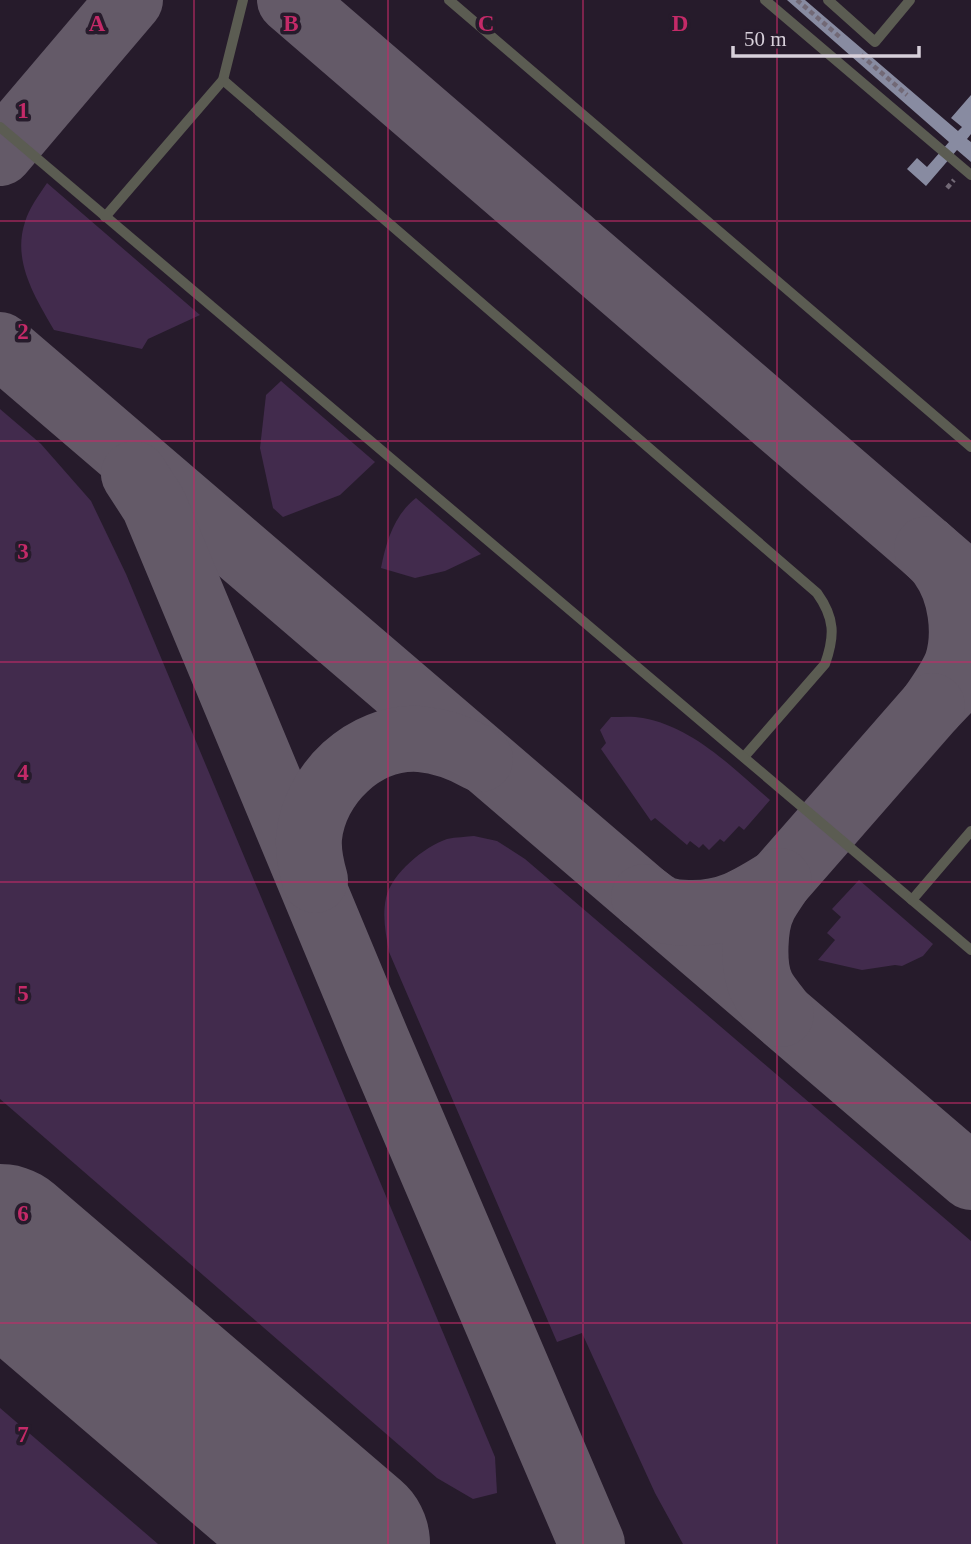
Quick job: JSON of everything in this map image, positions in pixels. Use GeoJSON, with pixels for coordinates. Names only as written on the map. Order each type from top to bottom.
{"type":"FeatureCollection","features":[{"type":"Feature","properties":{"kind":"lane"},"geometry":{"type":"LineString","coordinates":[[105,217],[223,80],[243,0]]}},
{"type":"Feature","properties":{"kind":"lane"},"geometry":{"type":"LineString","coordinates":[[449,0],[971,447]]}},
{"type":"Feature","properties":{"kind":"lane"},"geometry":{"type":"LineString","coordinates":[[765,0],[971,175]]}},
{"type":"Feature","properties":{"kind":"lane"},"geometry":{"type":"LineString","coordinates":[[828,0],[875,42],[910,0]]}},
{"type":"Feature","properties":{"kind":"lane"},"geometry":{"type":"LineString","coordinates":[[223,80],[817,593],[831,618],[831,648],[825,664],[744,757]]}},
{"type":"Feature","properties":{"kind":"lane"},"geometry":{"type":"LineString","coordinates":[[0,127],[971,950]]}},
{"type":"Feature","properties":{"kind":"lane"},"geometry":{"type":"LineString","coordinates":[[912,900],[971,831]]}},
{"type":"Feature","properties":{"kind":"path"},"geometry":{"type":"LineString","coordinates":[[797,0],[849,45]]}},
{"type":"Feature","properties":{"kind":"path"},"geometry":{"type":"LineString","coordinates":[[859,54],[910,97]]}},
{"type":"Feature","properties":{"kind":"shaded area"},"geometry":{"type":"Polygon","coordinates":[[[47,183],[200,315],[148,339],[142,349],[54,330],[33,292],[21,251],[27,217],[47,183]]]}},
{"type":"Feature","properties":{"kind":"shaded area"},"geometry":{"type":"Polygon","coordinates":[[[281,381],[375,462],[340,495],[283,517],[273,508],[260,448],[266,395],[281,381]]]}},
{"type":"Feature","properties":{"kind":"shaded area"},"geometry":{"type":"Polygon","coordinates":[[[0,409],[41,444],[91,501],[126,574],[495,1457],[497,1493],[473,1499],[437,1478],[0,1099],[0,409]]]}},
{"type":"Feature","properties":{"kind":"shaded area"},"geometry":{"type":"Polygon","coordinates":[[[416,498],[481,554],[445,571],[415,578],[381,568],[392,530],[402,512],[416,498]]]}},
{"type":"Feature","properties":{"kind":"shaded area"},"geometry":{"type":"Polygon","coordinates":[[[611,717],[643,718],[679,730],[727,762],[770,800],[744,830],[739,826],[724,842],[720,839],[709,850],[703,844],[699,848],[690,841],[687,845],[655,818],[651,821],[601,749],[606,743],[600,730],[611,717]]]}},
{"type":"Feature","properties":{"kind":"shaded area"},"geometry":{"type":"Polygon","coordinates":[[[474,836],[497,841],[525,859],[971,1241],[971,1544],[683,1544],[655,1493],[582,1333],[557,1342],[389,952],[385,905],[395,879],[410,862],[438,843],[450,838],[474,836]]]}},
{"type":"Feature","properties":{"kind":"shaded area"},"geometry":{"type":"Polygon","coordinates":[[[859,880],[933,944],[923,956],[902,966],[862,970],[818,960],[835,940],[827,933],[841,917],[832,909],[859,880]]]}},
{"type":"Feature","properties":{"kind":"shaded area"},"geometry":{"type":"Polygon","coordinates":[[[0,1408],[158,1544],[0,1544],[0,1408]]]}},
{"type":"Feature","properties":{"kind":"building"},"geometry":{"type":"Polygon","coordinates":[[[787,0],[805,0],[958,131],[962,127],[951,118],[971,95],[971,134],[967,139],[971,142],[971,162],[957,150],[926,186],[907,169],[917,158],[927,167],[949,142],[787,0]]]}},
{"type":"Feature","properties":{"kind":"taxiway"},"geometry":{"type":"LineString","coordinates":[[0,153],[130,0]]}},
{"type":"Feature","properties":{"kind":"taxiway"},"geometry":{"type":"LineString","coordinates":[[290,0],[971,587]]}},
{"type":"Feature","properties":{"kind":"taxiway"},"geometry":{"type":"LineString","coordinates":[[0,345],[971,1177]]}},
{"type":"Feature","properties":{"kind":"taxiway"},"geometry":{"type":"LineString","coordinates":[[134,474],[154,505],[377,1041],[592,1544]]}},
{"type":"Feature","properties":{"kind":"taxiway"},"geometry":{"type":"LineString","coordinates":[[927,549],[949,575],[958,600],[962,626],[957,664],[932,706],[958,679],[971,670]]}},
{"type":"Feature","properties":{"kind":"taxiway"},"geometry":{"type":"LineString","coordinates":[[779,881],[932,706]]}},
{"type":"Feature","properties":{"kind":"taxiway"},"geometry":{"type":"LineString","coordinates":[[315,880],[309,848],[313,818],[332,782],[345,767],[361,755],[399,740],[419,739],[451,746],[480,759]]}},
{"type":"Feature","properties":{"kind":"taxiway"},"geometry":{"type":"LineString","coordinates":[[644,897],[665,910],[702,913],[737,904],[779,881],[761,913],[756,934],[756,957],[762,987],[781,1014]]}},
{"type":"Feature","properties":{"kind":"runway"},"geometry":{"type":"LineString","coordinates":[[0,1248],[346,1544]]}}]}
